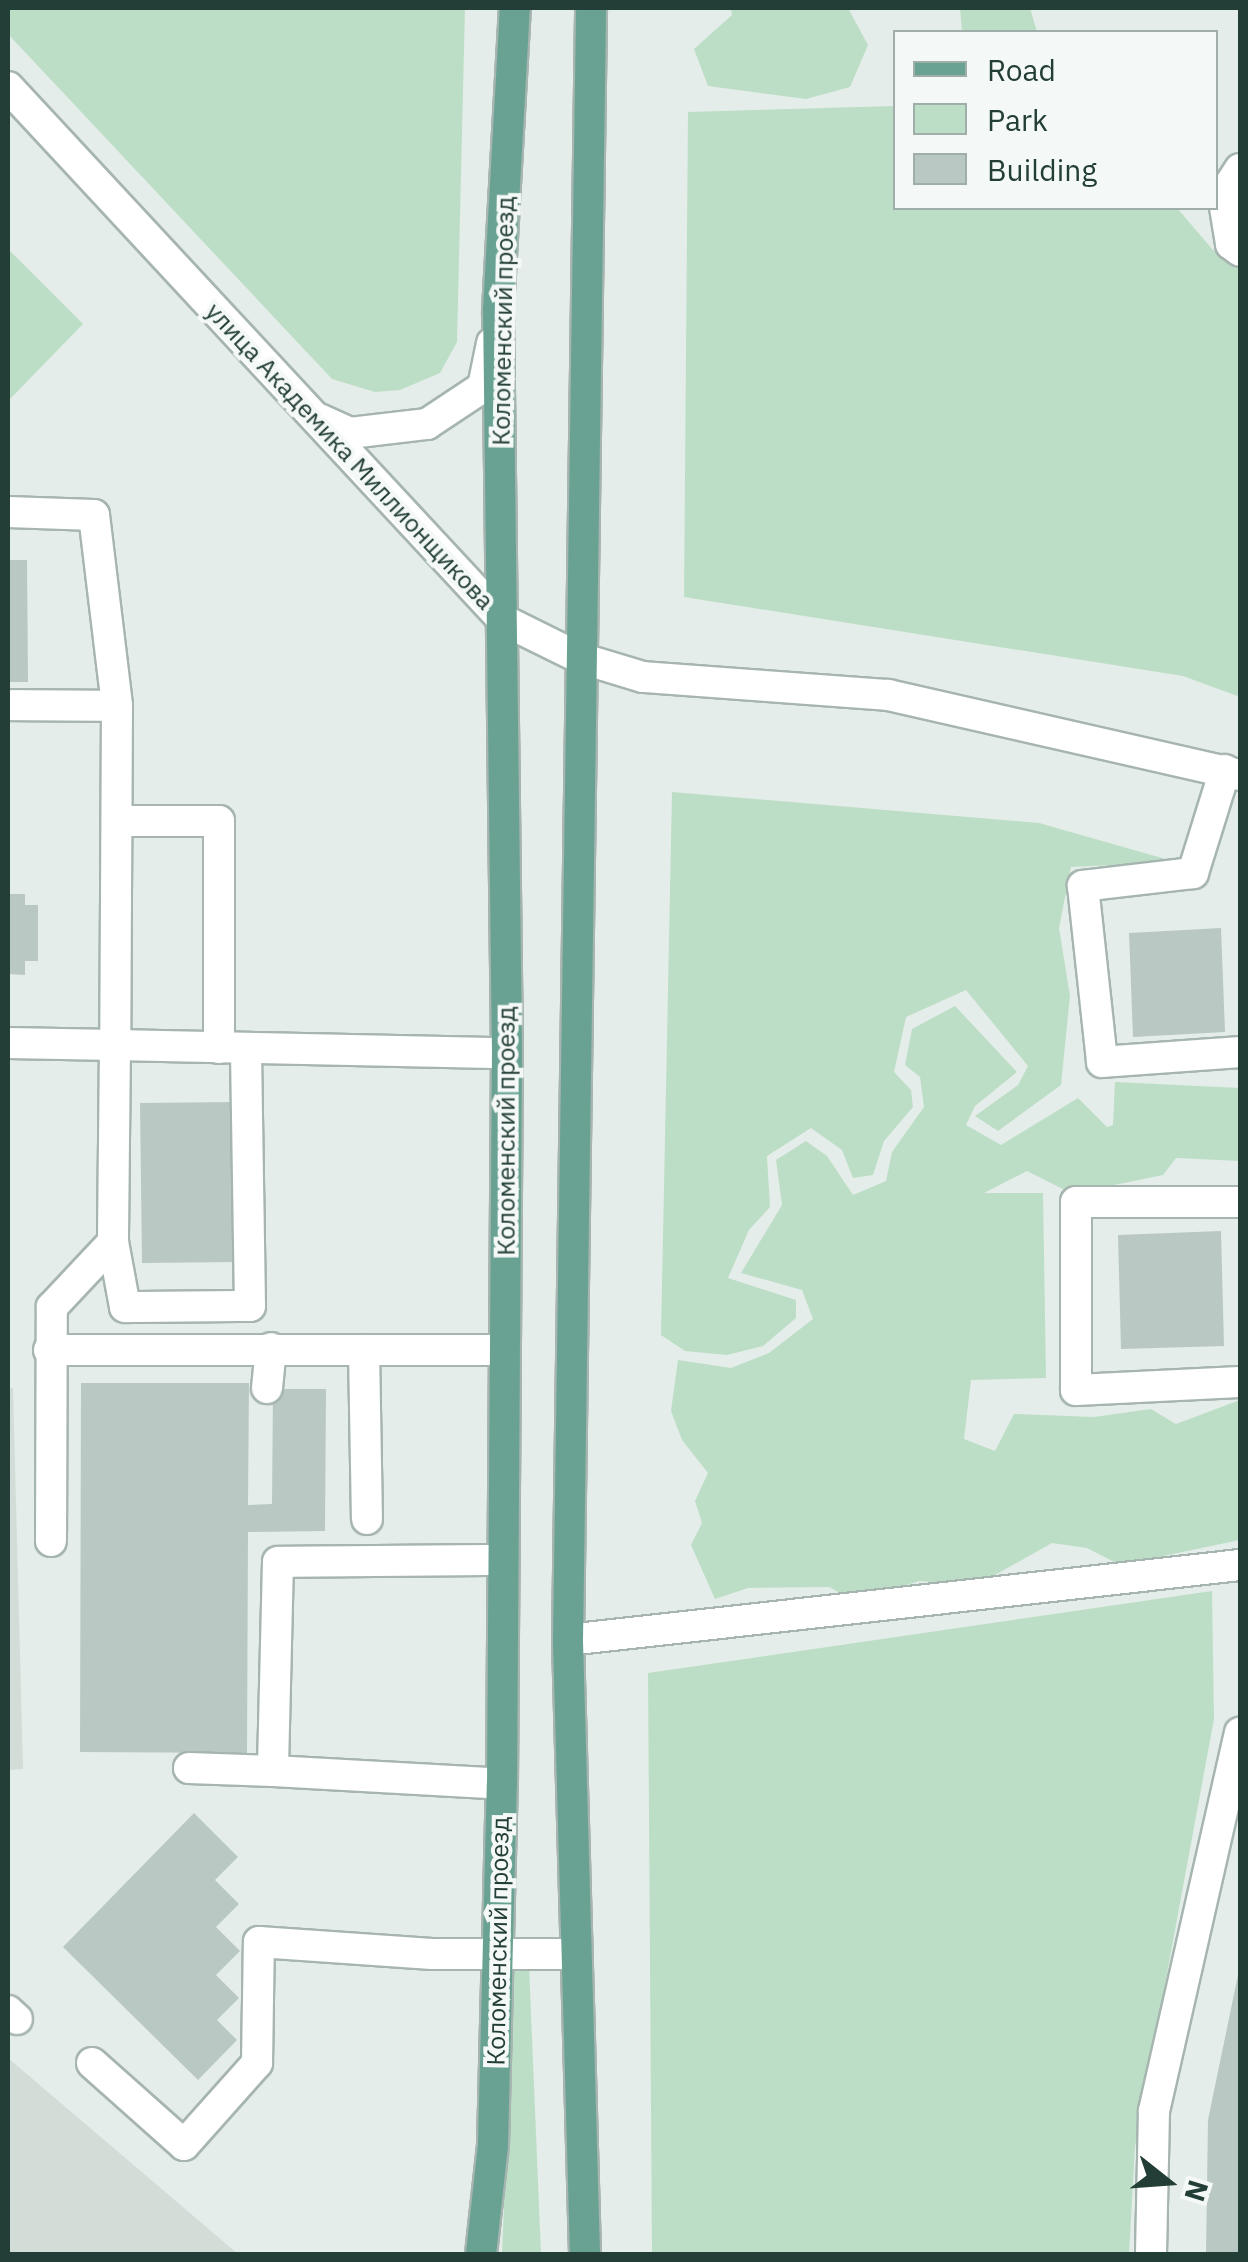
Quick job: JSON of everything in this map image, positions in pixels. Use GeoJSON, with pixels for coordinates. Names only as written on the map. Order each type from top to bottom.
{"type":"FeatureCollection","features":[{"type":"Feature","properties":{"kind":"main road","name":"Коломенский проезд"},"geometry":{"type":"LineString","coordinates":[[480,2254],[493,2145],[502,1784],[506,1053],[498,310],[515,8]]}},
{"type":"Feature","properties":{"kind":"main road"},"geometry":{"type":"LineString","coordinates":[[585,2254],[568,1640],[591,8]]}},
{"type":"Feature","properties":{"kind":"street","name":"улица Академика Миллионщикова"},"geometry":{"type":"LineString","coordinates":[[8,86],[503,620],[580,658],[643,678],[888,695],[1232,773]]}},
{"type":"Feature","properties":{"kind":"street"},"geometry":{"type":"LineString","coordinates":[[1240,169],[1223,195],[1232,244],[1240,250]]}},
{"type":"Feature","properties":{"kind":"street"},"geometry":{"type":"LineString","coordinates":[[310,416],[350,433],[426,424],[483,386],[498,310]]}},
{"type":"Feature","properties":{"kind":"street"},"geometry":{"type":"LineString","coordinates":[[8,512],[94,514],[118,706],[112,1242],[125,1307],[250,1306],[218,821],[117,821]]}},
{"type":"Feature","properties":{"kind":"street"},"geometry":{"type":"LineString","coordinates":[[8,706],[118,706]]}},
{"type":"Feature","properties":{"kind":"street"},"geometry":{"type":"LineString","coordinates":[[1232,773],[1193,873],[1084,886],[1102,1062],[1240,1052]]}},
{"type":"Feature","properties":{"kind":"street"},"geometry":{"type":"LineString","coordinates":[[8,1043],[506,1053]]}},
{"type":"Feature","properties":{"kind":"street"},"geometry":{"type":"LineString","coordinates":[[1240,1202],[1076,1202],[1076,1390],[1240,1382]]}},
{"type":"Feature","properties":{"kind":"street"},"geometry":{"type":"LineString","coordinates":[[51,1542],[52,1308],[112,1242]]}},
{"type":"Feature","properties":{"kind":"street"},"geometry":{"type":"LineString","coordinates":[[266,1388],[271,1348]]}},
{"type":"Feature","properties":{"kind":"street"},"geometry":{"type":"LineString","coordinates":[[49,1350],[505,1350]]}},
{"type":"Feature","properties":{"kind":"street"},"geometry":{"type":"LineString","coordinates":[[364,1350],[367,1518]]}},
{"type":"Feature","properties":{"kind":"street"},"geometry":{"type":"LineString","coordinates":[[272,1771],[278,1562],[501,1560]]}},
{"type":"Feature","properties":{"kind":"street"},"geometry":{"type":"LineString","coordinates":[[568,1640],[1240,1564]]}},
{"type":"Feature","properties":{"kind":"street"},"geometry":{"type":"LineString","coordinates":[[1151,2254],[1154,2112],[1240,1733]]}},
{"type":"Feature","properties":{"kind":"street"},"geometry":{"type":"LineString","coordinates":[[189,1768],[502,1784]]}},
{"type":"Feature","properties":{"kind":"street"},"geometry":{"type":"LineString","coordinates":[[92,2064],[184,2145],[257,2063],[259,1942],[574,1954]]}},
{"type":"Feature","properties":{"kind":"shaded area"},"geometry":{"type":"Polygon","coordinates":[[[8,1388],[13,1388],[23,1769],[8,1770],[8,1388]]]}},
{"type":"Feature","properties":{"kind":"shaded area"},"geometry":{"type":"Polygon","coordinates":[[[8,2058],[238,2254],[8,2254],[8,2058]]]}},
{"type":"Feature","properties":{"kind":"green space"},"geometry":{"type":"Polygon","coordinates":[[[8,8],[465,8],[457,342],[440,373],[400,390],[375,392],[332,379],[8,34],[8,8]]]}},
{"type":"Feature","properties":{"kind":"green space"},"geometry":{"type":"Polygon","coordinates":[[[731,8],[848,8],[868,45],[850,87],[806,99],[708,86],[694,49],[732,15],[731,8]]]}},
{"type":"Feature","properties":{"kind":"green space"},"geometry":{"type":"Polygon","coordinates":[[[960,8],[1030,8],[1036,30],[962,30],[960,8]]]}},
{"type":"Feature","properties":{"kind":"green space"},"geometry":{"type":"Polygon","coordinates":[[[893,106],[893,210],[1179,210],[1213,250],[1240,269],[1240,697],[1183,676],[684,597],[688,112],[893,106]]]}},
{"type":"Feature","properties":{"kind":"green space"},"geometry":{"type":"Polygon","coordinates":[[[8,249],[83,324],[10,399],[8,397],[8,249]]]}},
{"type":"Feature","properties":{"kind":"green space"},"geometry":{"type":"Polygon","coordinates":[[[672,792],[1039,823],[1176,862],[1071,867],[1059,928],[1070,996],[1061,1085],[998,1131],[975,1116],[1018,1085],[1028,1066],[966,990],[906,1017],[894,1072],[911,1090],[913,1107],[884,1141],[873,1175],[853,1178],[842,1150],[811,1128],[767,1156],[770,1207],[749,1230],[728,1278],[796,1300],[796,1318],[763,1346],[727,1355],[685,1351],[661,1335],[672,792]]]}},
{"type":"Feature","properties":{"kind":"green space"},"geometry":{"type":"Polygon","coordinates":[[[955,1006],[1017,1072],[975,1106],[966,1125],[1001,1145],[1078,1098],[1107,1127],[1113,1125],[1115,1082],[1240,1088],[1240,1161],[1176,1158],[1163,1175],[1114,1185],[1097,1206],[1027,1171],[984,1193],[1043,1193],[1046,1378],[971,1380],[964,1439],[995,1451],[1014,1414],[1094,1417],[1151,1409],[1176,1424],[1240,1400],[1240,1540],[1120,1565],[1087,1548],[1052,1543],[977,1585],[919,1581],[885,1592],[840,1593],[829,1587],[748,1588],[715,1599],[691,1545],[702,1523],[695,1501],[708,1473],[682,1440],[671,1411],[678,1360],[731,1368],[769,1353],[813,1319],[802,1290],[741,1273],[782,1205],[776,1160],[806,1141],[827,1156],[853,1195],[886,1181],[892,1152],[924,1107],[920,1077],[905,1065],[912,1029],[955,1006]]]}},
{"type":"Feature","properties":{"kind":"green space"},"geometry":{"type":"Polygon","coordinates":[[[1212,1591],[1214,1719],[1135,2147],[1129,2254],[652,2254],[648,1673],[1212,1591]]]}},
{"type":"Feature","properties":{"kind":"green space"},"geometry":{"type":"Polygon","coordinates":[[[529,1965],[541,2254],[502,2254],[514,1967],[529,1965]]]}},
{"type":"Feature","properties":{"kind":"building"},"geometry":{"type":"Polygon","coordinates":[[[8,560],[27,560],[28,682],[8,682],[8,560]]]}},
{"type":"Feature","properties":{"kind":"building"},"geometry":{"type":"Polygon","coordinates":[[[8,894],[25,894],[25,905],[38,905],[38,961],[25,961],[25,975],[8,974],[8,894]]]}},
{"type":"Feature","properties":{"kind":"building"},"geometry":{"type":"Polygon","coordinates":[[[1221,928],[1225,1032],[1133,1037],[1129,933],[1221,928]]]}},
{"type":"Feature","properties":{"kind":"building"},"geometry":{"type":"Polygon","coordinates":[[[236,1102],[237,1262],[142,1263],[140,1103],[236,1102]]]}},
{"type":"Feature","properties":{"kind":"building"},"geometry":{"type":"Polygon","coordinates":[[[1221,1231],[1224,1346],[1121,1349],[1118,1235],[1221,1231]]]}},
{"type":"Feature","properties":{"kind":"building"},"geometry":{"type":"Polygon","coordinates":[[[81,1383],[249,1383],[248,1505],[272,1504],[273,1389],[326,1389],[325,1531],[248,1532],[247,1753],[80,1752],[81,1383]]]}},
{"type":"Feature","properties":{"kind":"building"},"geometry":{"type":"Polygon","coordinates":[[[194,1813],[238,1857],[215,1880],[239,1904],[216,1927],[240,1951],[216,1975],[239,1998],[217,2020],[237,2040],[198,2080],[63,1947],[194,1813]]]}},
{"type":"Feature","properties":{"kind":"building"},"geometry":{"type":"Polygon","coordinates":[[[1239,1970],[1240,2254],[1206,2254],[1208,2120],[1239,1970]]]}}]}
